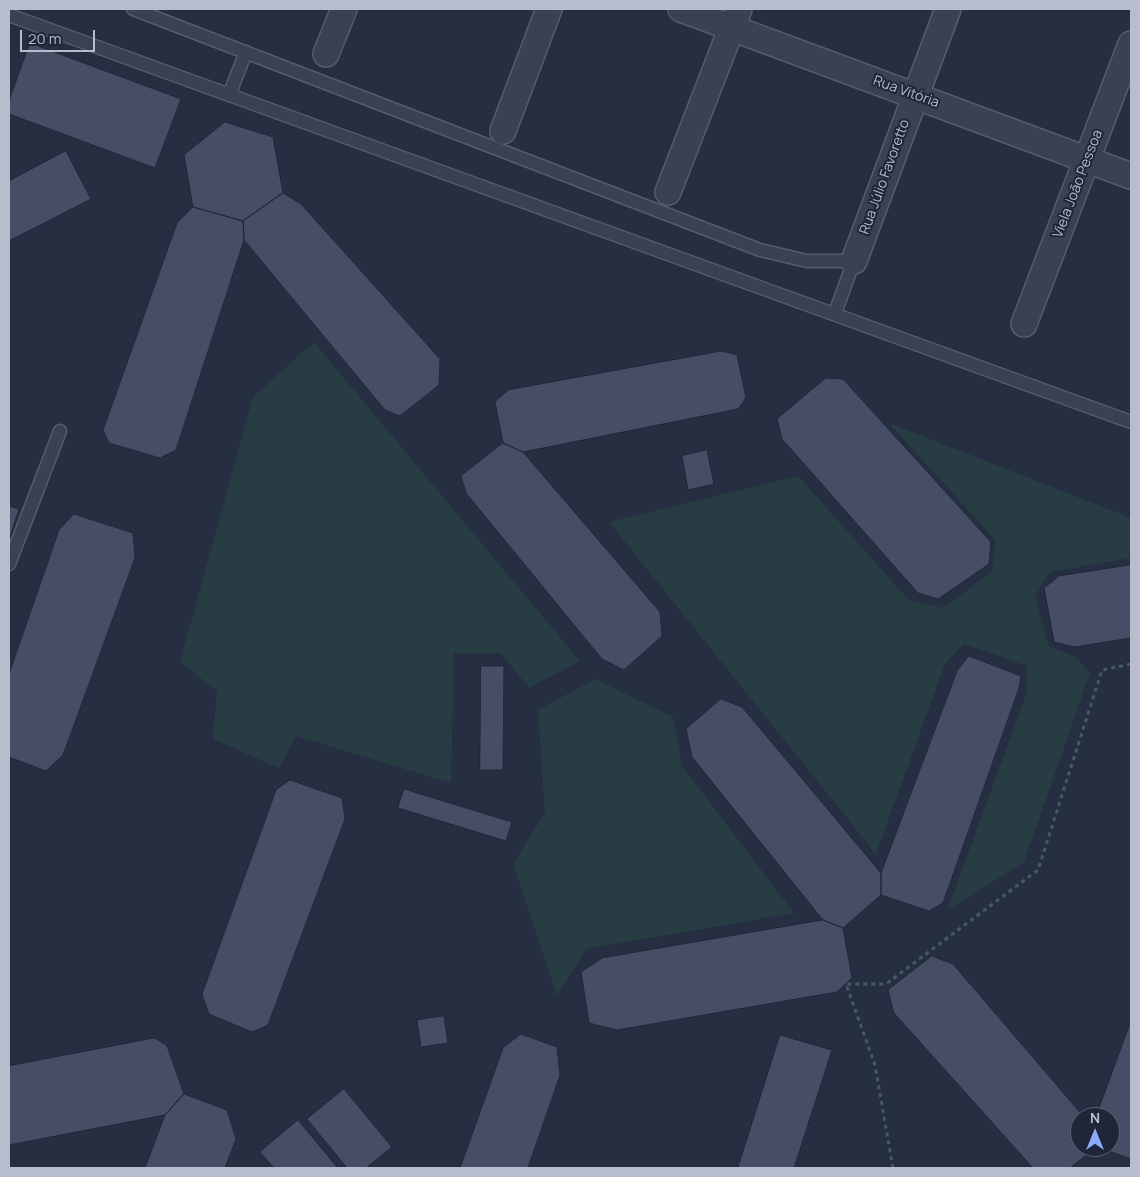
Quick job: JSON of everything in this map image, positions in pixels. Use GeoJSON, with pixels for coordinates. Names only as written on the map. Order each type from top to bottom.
{"type":"FeatureCollection","features":[{"type":"Feature","properties":{"kind":"street"},"geometry":{"type":"LineString","coordinates":[[326,54],[344,9]]}},
{"type":"Feature","properties":{"kind":"street"},"geometry":{"type":"LineString","coordinates":[[503,131],[549,9]]}},
{"type":"Feature","properties":{"kind":"street","name":"Rua Vitória"},"geometry":{"type":"LineString","coordinates":[[681,9],[735,18],[915,96],[1131,176]]}},
{"type":"Feature","properties":{"kind":"street","name":"Rua Júlio Favoretto"},"geometry":{"type":"LineString","coordinates":[[854,261],[948,9]]}},
{"type":"Feature","properties":{"kind":"street"},"geometry":{"type":"LineString","coordinates":[[668,192],[735,18]]}},
{"type":"Feature","properties":{"kind":"street","name":"Viela João Pessoa"},"geometry":{"type":"LineString","coordinates":[[1024,324],[1131,44]]}},
{"type":"Feature","properties":{"kind":"lane"},"geometry":{"type":"LineString","coordinates":[[133,9],[760,250],[807,261],[854,261],[836,313]]}},
{"type":"Feature","properties":{"kind":"lane"},"geometry":{"type":"LineString","coordinates":[[9,15],[836,313],[1131,422]]}},
{"type":"Feature","properties":{"kind":"lane"},"geometry":{"type":"LineString","coordinates":[[229,95],[246,52]]}},
{"type":"Feature","properties":{"kind":"lane"},"geometry":{"type":"LineString","coordinates":[[9,564],[60,431]]}},
{"type":"Feature","properties":{"kind":"path"},"geometry":{"type":"LineString","coordinates":[[892,1168],[875,1065],[846,984],[886,984],[1038,870],[1102,670],[1131,664]]}},
{"type":"Feature","properties":{"kind":"green space"},"geometry":{"type":"Polygon","coordinates":[[[314,342],[580,661],[529,688],[501,653],[454,653],[451,783],[296,736],[279,768],[213,739],[217,691],[180,662],[253,397],[314,342]]]}},
{"type":"Feature","properties":{"kind":"green space"},"geometry":{"type":"Polygon","coordinates":[[[889,423],[1131,518],[1131,558],[1050,572],[1035,596],[1049,646],[1074,656],[1090,673],[1024,862],[947,911],[1026,695],[1027,666],[964,644],[945,664],[876,854],[609,522],[798,476],[909,600],[943,608],[992,572],[995,540],[889,423]]]}},
{"type":"Feature","properties":{"kind":"green space"},"geometry":{"type":"Polygon","coordinates":[[[595,679],[673,717],[682,766],[794,913],[586,949],[557,996],[513,864],[545,813],[538,710],[595,679]]]}},
{"type":"Feature","properties":{"kind":"building"},"geometry":{"type":"Polygon","coordinates":[[[30,43],[181,99],[155,168],[9,114],[9,101],[30,43]]]}},
{"type":"Feature","properties":{"kind":"building"},"geometry":{"type":"Polygon","coordinates":[[[225,122],[273,137],[283,193],[243,221],[193,207],[184,155],[225,122]]]}},
{"type":"Feature","properties":{"kind":"building"},"geometry":{"type":"Polygon","coordinates":[[[66,151],[91,199],[9,241],[9,181],[66,151]]]}},
{"type":"Feature","properties":{"kind":"building"},"geometry":{"type":"Polygon","coordinates":[[[283,193],[301,204],[440,359],[439,385],[400,416],[385,410],[244,240],[243,221],[283,193]]]}},
{"type":"Feature","properties":{"kind":"building"},"geometry":{"type":"Polygon","coordinates":[[[193,207],[243,221],[244,240],[176,450],[160,458],[109,443],[103,430],[177,223],[193,207]]]}},
{"type":"Feature","properties":{"kind":"building"},"geometry":{"type":"Polygon","coordinates":[[[722,351],[737,355],[746,398],[738,409],[523,452],[503,443],[495,402],[508,390],[722,351]]]}},
{"type":"Feature","properties":{"kind":"building"},"geometry":{"type":"Polygon","coordinates":[[[826,378],[843,379],[991,542],[989,564],[938,599],[918,593],[782,439],[777,419],[826,378]]]}},
{"type":"Feature","properties":{"kind":"building"},"geometry":{"type":"Polygon","coordinates":[[[503,443],[523,452],[660,612],[662,636],[624,670],[602,659],[466,493],[461,476],[503,443]]]}},
{"type":"Feature","properties":{"kind":"building"},"geometry":{"type":"Polygon","coordinates":[[[707,450],[714,484],[688,490],[682,456],[707,450]]]}},
{"type":"Feature","properties":{"kind":"building"},"geometry":{"type":"Polygon","coordinates":[[[9,506],[19,509],[9,540],[9,506]]]}},
{"type":"Feature","properties":{"kind":"building"},"geometry":{"type":"Polygon","coordinates":[[[74,514],[133,533],[135,558],[63,755],[46,771],[9,757],[9,674],[59,530],[74,514]]]}},
{"type":"Feature","properties":{"kind":"building"},"geometry":{"type":"Polygon","coordinates":[[[1131,565],[1131,638],[1074,647],[1054,642],[1044,588],[1059,576],[1131,565]]]}},
{"type":"Feature","properties":{"kind":"building"},"geometry":{"type":"Polygon","coordinates":[[[969,656],[1021,676],[1019,688],[943,903],[929,911],[881,895],[881,873],[957,671],[969,656]]]}},
{"type":"Feature","properties":{"kind":"building"},"geometry":{"type":"Polygon","coordinates":[[[481,666],[504,666],[503,770],[480,770],[481,666]]]}},
{"type":"Feature","properties":{"kind":"building"},"geometry":{"type":"Polygon","coordinates":[[[721,699],[742,707],[881,873],[881,895],[843,928],[823,920],[692,757],[686,729],[721,699]]]}},
{"type":"Feature","properties":{"kind":"building"},"geometry":{"type":"Polygon","coordinates":[[[290,780],[342,798],[345,819],[268,1025],[252,1032],[209,1014],[202,994],[276,790],[290,780]]]}},
{"type":"Feature","properties":{"kind":"building"},"geometry":{"type":"Polygon","coordinates":[[[404,789],[512,822],[506,841],[398,808],[404,789]]]}},
{"type":"Feature","properties":{"kind":"building"},"geometry":{"type":"Polygon","coordinates":[[[823,920],[843,928],[852,978],[837,992],[617,1030],[589,1023],[581,972],[602,958],[823,920]]]}},
{"type":"Feature","properties":{"kind":"building"},"geometry":{"type":"Polygon","coordinates":[[[932,956],[953,964],[1075,1107],[1070,1107],[1070,1157],[1084,1157],[1070,1168],[1033,1168],[894,1013],[888,990],[932,956]]]}},
{"type":"Feature","properties":{"kind":"building"},"geometry":{"type":"Polygon","coordinates":[[[444,1016],[448,1043],[421,1047],[417,1020],[444,1016]]]}},
{"type":"Feature","properties":{"kind":"building"},"geometry":{"type":"Polygon","coordinates":[[[1131,1021],[1131,1159],[1120,1155],[1120,1107],[1100,1107],[1131,1021]]]}},
{"type":"Feature","properties":{"kind":"building"},"geometry":{"type":"Polygon","coordinates":[[[521,1034],[557,1047],[560,1075],[528,1168],[460,1168],[503,1048],[521,1034]]]}},
{"type":"Feature","properties":{"kind":"building"},"geometry":{"type":"Polygon","coordinates":[[[780,1035],[832,1050],[794,1168],[738,1168],[780,1035]]]}},
{"type":"Feature","properties":{"kind":"building"},"geometry":{"type":"Polygon","coordinates":[[[155,1038],[167,1046],[184,1094],[165,1115],[9,1145],[9,1066],[155,1038]]]}},
{"type":"Feature","properties":{"kind":"building"},"geometry":{"type":"Polygon","coordinates":[[[344,1089],[392,1147],[366,1168],[347,1168],[307,1119],[344,1089]]]}},
{"type":"Feature","properties":{"kind":"building"},"geometry":{"type":"Polygon","coordinates":[[[184,1094],[227,1110],[236,1139],[225,1168],[145,1168],[165,1115],[184,1094]]]}},
{"type":"Feature","properties":{"kind":"building"},"geometry":{"type":"Polygon","coordinates":[[[298,1120],[338,1168],[274,1168],[260,1152],[298,1120]]]}}]}
